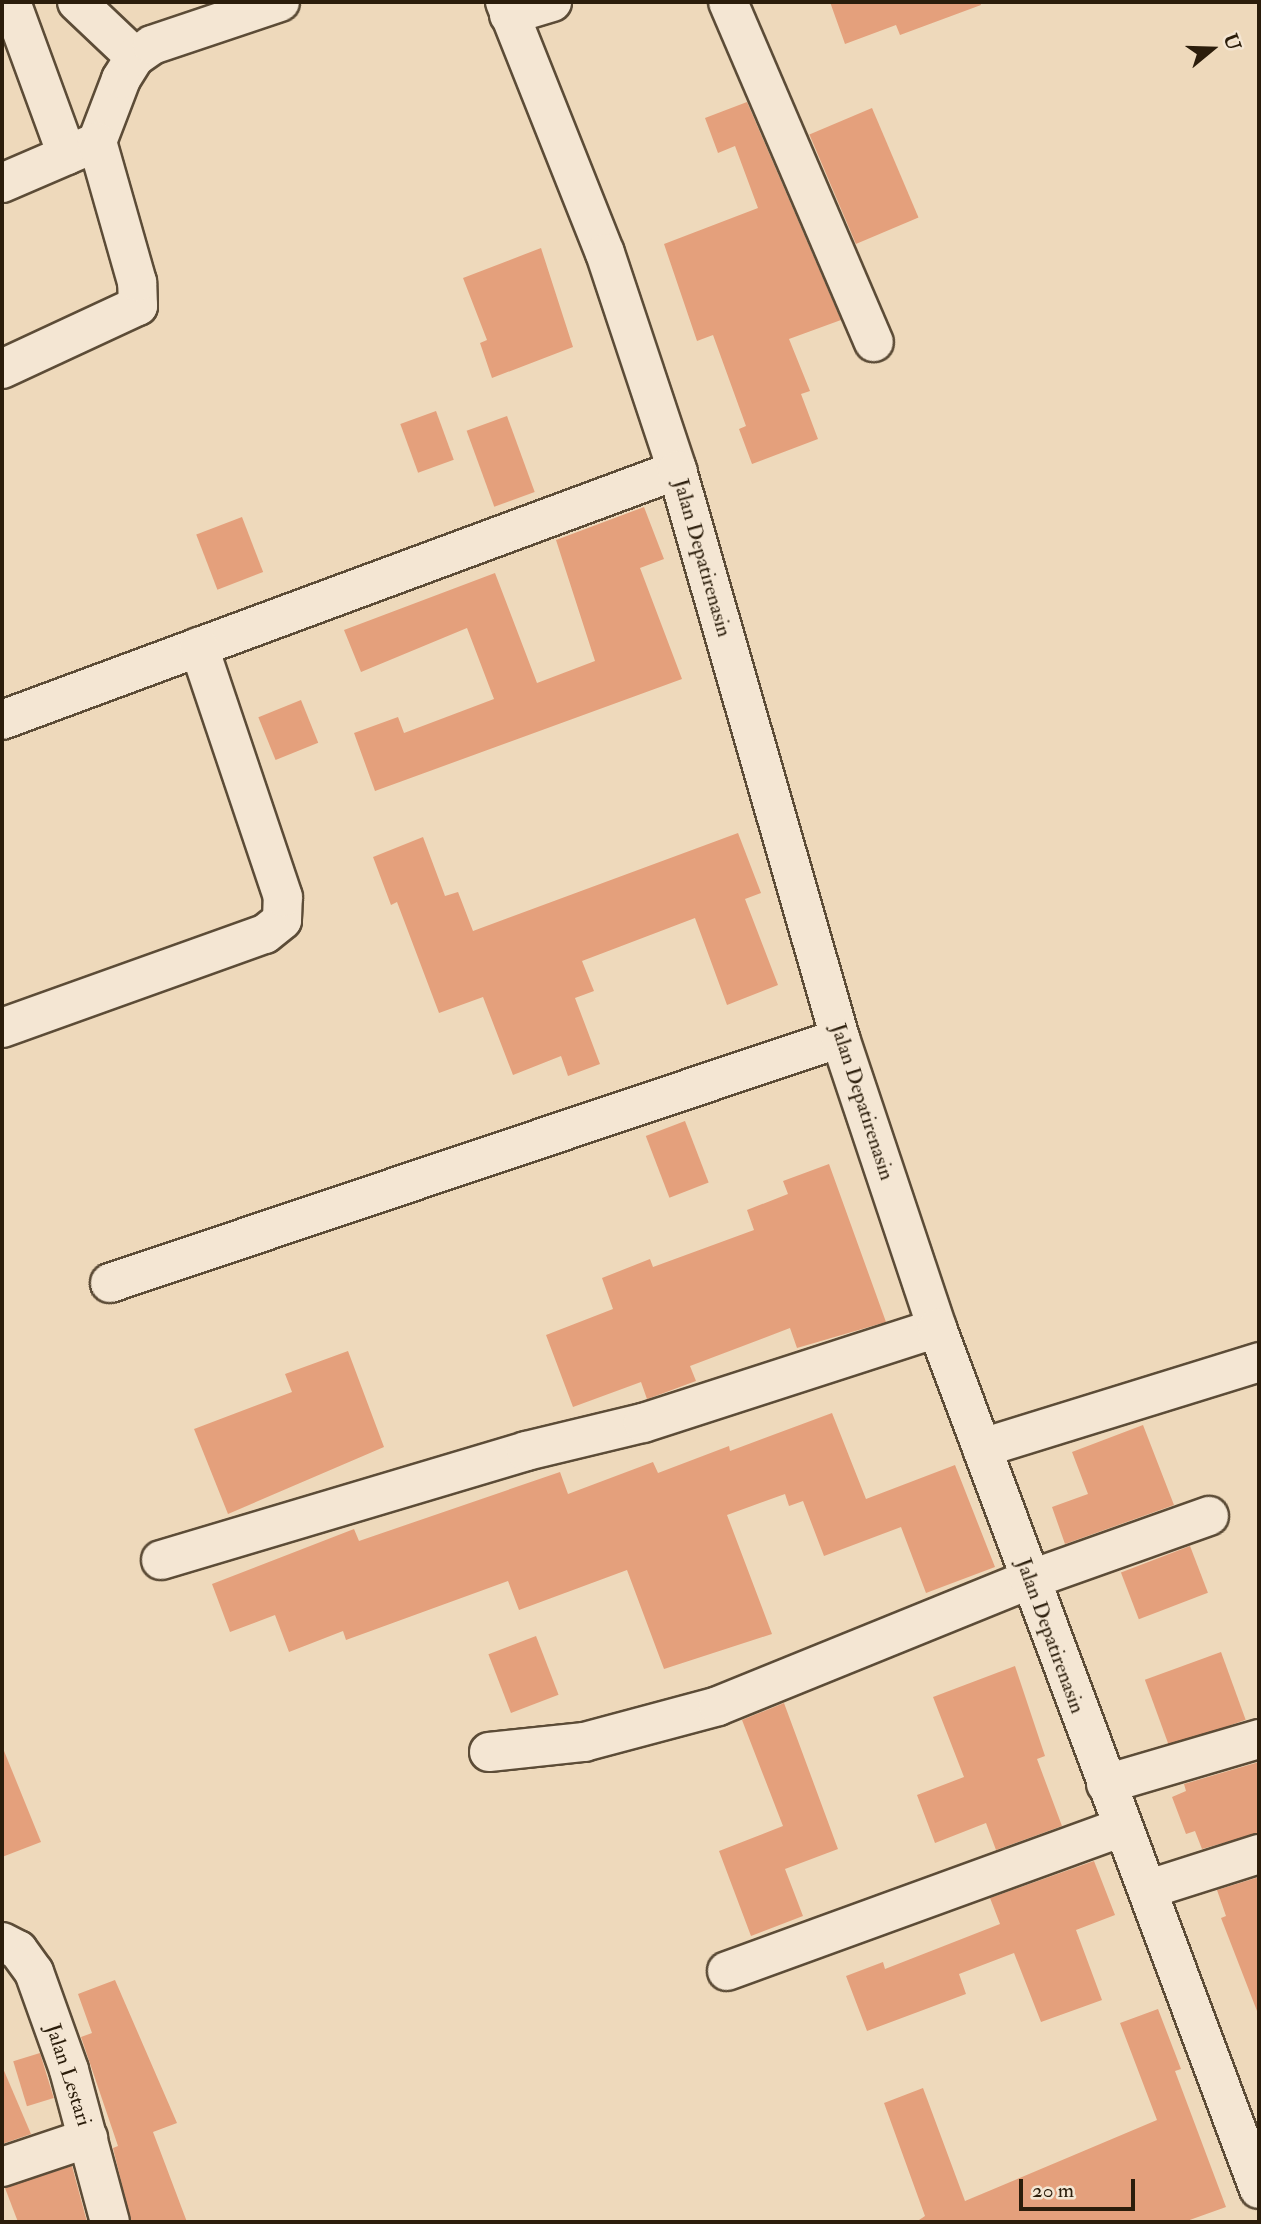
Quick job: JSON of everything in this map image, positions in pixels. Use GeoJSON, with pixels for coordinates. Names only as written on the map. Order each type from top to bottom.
{"type":"FeatureCollection","features":[{"type":"Feature","properties":{"kind":"street"},"geometry":{"type":"LineString","coordinates":[[2,369],[138,306],[137,282],[82,149],[11,2]]}},
{"type":"Feature","properties":{"kind":"street"},"geometry":{"type":"LineString","coordinates":[[77,2],[135,57]]}},
{"type":"Feature","properties":{"kind":"street"},"geometry":{"type":"LineString","coordinates":[[2,183],[82,149],[135,57],[166,39],[280,2]]}},
{"type":"Feature","properties":{"kind":"street"},"geometry":{"type":"LineString","coordinates":[[507,8],[552,2]]}},
{"type":"Feature","properties":{"kind":"street"},"geometry":{"type":"LineString","coordinates":[[728,2],[874,342]]}},
{"type":"Feature","properties":{"kind":"street","name":"Jalan Depatirenasin"},"geometry":{"type":"LineString","coordinates":[[507,8],[605,253],[677,470],[840,1038],[937,1328],[1029,1580],[1149,1889],[1259,2189]]}},
{"type":"Feature","properties":{"kind":"street"},"geometry":{"type":"LineString","coordinates":[[2,720],[677,470]]}},
{"type":"Feature","properties":{"kind":"street"},"geometry":{"type":"LineString","coordinates":[[2,1028],[265,934],[282,920],[283,897],[199,647]]}},
{"type":"Feature","properties":{"kind":"street"},"geometry":{"type":"LineString","coordinates":[[110,1283],[840,1038]]}},
{"type":"Feature","properties":{"kind":"street"},"geometry":{"type":"LineString","coordinates":[[161,1560],[526,1451],[643,1423],[937,1328]]}},
{"type":"Feature","properties":{"kind":"street"},"geometry":{"type":"LineString","coordinates":[[982,1448],[1259,1362]]}},
{"type":"Feature","properties":{"kind":"street"},"geometry":{"type":"LineString","coordinates":[[489,1752],[584,1742],[718,1706],[1029,1580],[1209,1516]]}},
{"type":"Feature","properties":{"kind":"street"},"geometry":{"type":"LineString","coordinates":[[1106,1784],[1259,1739]]}},
{"type":"Feature","properties":{"kind":"street"},"geometry":{"type":"LineString","coordinates":[[727,1971],[1123,1827]]}},
{"type":"Feature","properties":{"kind":"street"},"geometry":{"type":"LineString","coordinates":[[1149,1889],[1259,1854]]}},
{"type":"Feature","properties":{"kind":"street","name":"Jalan Lestari"},"geometry":{"type":"LineString","coordinates":[[2,1942],[18,1950],[34,1972],[88,2138],[110,2222]]}},
{"type":"Feature","properties":{"kind":"street"},"geometry":{"type":"LineString","coordinates":[[2,2167],[88,2138]]}},
{"type":"Feature","properties":{"kind":"building"},"geometry":{"type":"Polygon","coordinates":[[[830,2],[980,2],[981,5],[900,35],[896,25],[845,44],[830,2]]]}},
{"type":"Feature","properties":{"kind":"building"},"geometry":{"type":"Polygon","coordinates":[[[747,102],[841,320],[789,339],[810,391],[801,394],[818,439],[752,464],[739,429],[746,426],[713,335],[697,341],[664,244],[758,208],[735,146],[718,153],[705,118],[747,102]]]}},
{"type":"Feature","properties":{"kind":"building"},"geometry":{"type":"Polygon","coordinates":[[[872,108],[918,218],[856,244],[809,135],[872,108]]]}},
{"type":"Feature","properties":{"kind":"building"},"geometry":{"type":"Polygon","coordinates":[[[541,248],[573,347],[492,378],[480,343],[487,340],[463,278],[541,248]]]}},
{"type":"Feature","properties":{"kind":"building"},"geometry":{"type":"Polygon","coordinates":[[[436,411],[454,460],[418,473],[400,424],[436,411]]]}},
{"type":"Feature","properties":{"kind":"building"},"geometry":{"type":"Polygon","coordinates":[[[507,416],[535,492],[494,507],[467,431],[507,416]]]}},
{"type":"Feature","properties":{"kind":"building"},"geometry":{"type":"Polygon","coordinates":[[[644,507],[664,559],[640,568],[682,679],[375,791],[354,733],[398,717],[404,733],[494,699],[467,628],[361,672],[344,630],[495,573],[537,683],[595,661],[556,540],[644,507]]]}},
{"type":"Feature","properties":{"kind":"building"},"geometry":{"type":"Polygon","coordinates":[[[242,517],[263,572],[217,590],[196,535],[242,517]]]}},
{"type":"Feature","properties":{"kind":"building"},"geometry":{"type":"Polygon","coordinates":[[[301,700],[318,743],[276,760],[258,717],[301,700]]]}},
{"type":"Feature","properties":{"kind":"building"},"geometry":{"type":"Polygon","coordinates":[[[738,833],[761,893],[745,899],[778,985],[727,1005],[695,918],[582,961],[594,991],[575,998],[600,1064],[568,1076],[561,1056],[513,1075],[483,997],[439,1013],[397,902],[391,905],[373,857],[423,837],[445,896],[458,892],[473,931],[738,833]]]}},
{"type":"Feature","properties":{"kind":"building"},"geometry":{"type":"Polygon","coordinates":[[[685,1121],[709,1183],[669,1198],[646,1136],[685,1121]]]}},
{"type":"Feature","properties":{"kind":"building"},"geometry":{"type":"Polygon","coordinates":[[[829,1164],[886,1322],[797,1348],[790,1328],[690,1366],[696,1381],[661,1394],[647,1399],[641,1382],[573,1407],[546,1335],[613,1309],[602,1278],[650,1259],[653,1267],[754,1230],[747,1210],[788,1194],[783,1181],[829,1164]]]}},
{"type":"Feature","properties":{"kind":"building"},"geometry":{"type":"Polygon","coordinates":[[[348,1351],[384,1447],[228,1514],[194,1429],[292,1392],[285,1374],[348,1351]]]}},
{"type":"Feature","properties":{"kind":"building"},"geometry":{"type":"Polygon","coordinates":[[[832,1413],[866,1499],[955,1465],[995,1567],[926,1593],[901,1527],[824,1556],[803,1501],[789,1506],[785,1494],[727,1515],[772,1634],[664,1669],[627,1570],[519,1610],[508,1581],[346,1640],[343,1631],[289,1652],[275,1615],[230,1632],[212,1584],[354,1529],[359,1541],[560,1472],[568,1494],[653,1462],[658,1473],[729,1446],[730,1451],[832,1413]]]}},
{"type":"Feature","properties":{"kind":"building"},"geometry":{"type":"Polygon","coordinates":[[[1143,1425],[1174,1505],[1065,1544],[1052,1507],[1088,1494],[1072,1452],[1143,1425]]]}},
{"type":"Feature","properties":{"kind":"building"},"geometry":{"type":"Polygon","coordinates":[[[1190,1546],[1208,1593],[1139,1619],[1121,1573],[1190,1546]]]}},
{"type":"Feature","properties":{"kind":"building"},"geometry":{"type":"Polygon","coordinates":[[[536,1636],[559,1695],[511,1713],[488,1654],[536,1636]]]}},
{"type":"Feature","properties":{"kind":"building"},"geometry":{"type":"Polygon","coordinates":[[[1221,1652],[1246,1720],[1170,1747],[1145,1680],[1221,1652]]]}},
{"type":"Feature","properties":{"kind":"building"},"geometry":{"type":"Polygon","coordinates":[[[1015,1666],[1045,1756],[1037,1759],[1062,1826],[996,1850],[986,1823],[935,1843],[917,1795],[964,1777],[933,1697],[1015,1666]]]}},
{"type":"Feature","properties":{"kind":"building"},"geometry":{"type":"Polygon","coordinates":[[[784,1703],[838,1849],[785,1869],[803,1916],[751,1936],[719,1851],[783,1826],[742,1720],[784,1703]]]}},
{"type":"Feature","properties":{"kind":"building"},"geometry":{"type":"Polygon","coordinates":[[[2,1746],[41,1842],[2,1857],[2,1746]]]}},
{"type":"Feature","properties":{"kind":"building"},"geometry":{"type":"Polygon","coordinates":[[[1259,1762],[1259,1833],[1202,1849],[1195,1831],[1186,1834],[1172,1797],[1186,1791],[1184,1784],[1259,1762]]]}},
{"type":"Feature","properties":{"kind":"building"},"geometry":{"type":"Polygon","coordinates":[[[1094,1861],[1115,1915],[1076,1930],[1102,2000],[1041,2022],[1014,1953],[959,1974],[966,1994],[867,2031],[846,1976],[883,1962],[885,1969],[1000,1924],[990,1898],[1094,1861]]]}},
{"type":"Feature","properties":{"kind":"building"},"geometry":{"type":"Polygon","coordinates":[[[1259,1877],[1257,2011],[1221,1918],[1226,1916],[1217,1890],[1259,1877]]]}},
{"type":"Feature","properties":{"kind":"building"},"geometry":{"type":"Polygon","coordinates":[[[115,1980],[177,2123],[153,2132],[187,2222],[131,2222],[113,2148],[118,2146],[81,2037],[92,2033],[78,1994],[115,1980]]]}},
{"type":"Feature","properties":{"kind":"building"},"geometry":{"type":"Polygon","coordinates":[[[1158,2009],[1181,2069],[1175,2071],[1226,2207],[1184,2222],[916,2222],[925,2216],[884,2103],[923,2088],[965,2201],[1157,2120],[1120,2023],[1158,2009]]]}},
{"type":"Feature","properties":{"kind":"building"},"geometry":{"type":"Polygon","coordinates":[[[40,2053],[54,2098],[27,2106],[13,2061],[40,2053]]]}},
{"type":"Feature","properties":{"kind":"building"},"geometry":{"type":"Polygon","coordinates":[[[2,2066],[31,2134],[2,2144],[2,2066]]]}},
{"type":"Feature","properties":{"kind":"building"},"geometry":{"type":"Polygon","coordinates":[[[72,2166],[87,2222],[18,2222],[5,2188],[72,2166]]]}}]}
